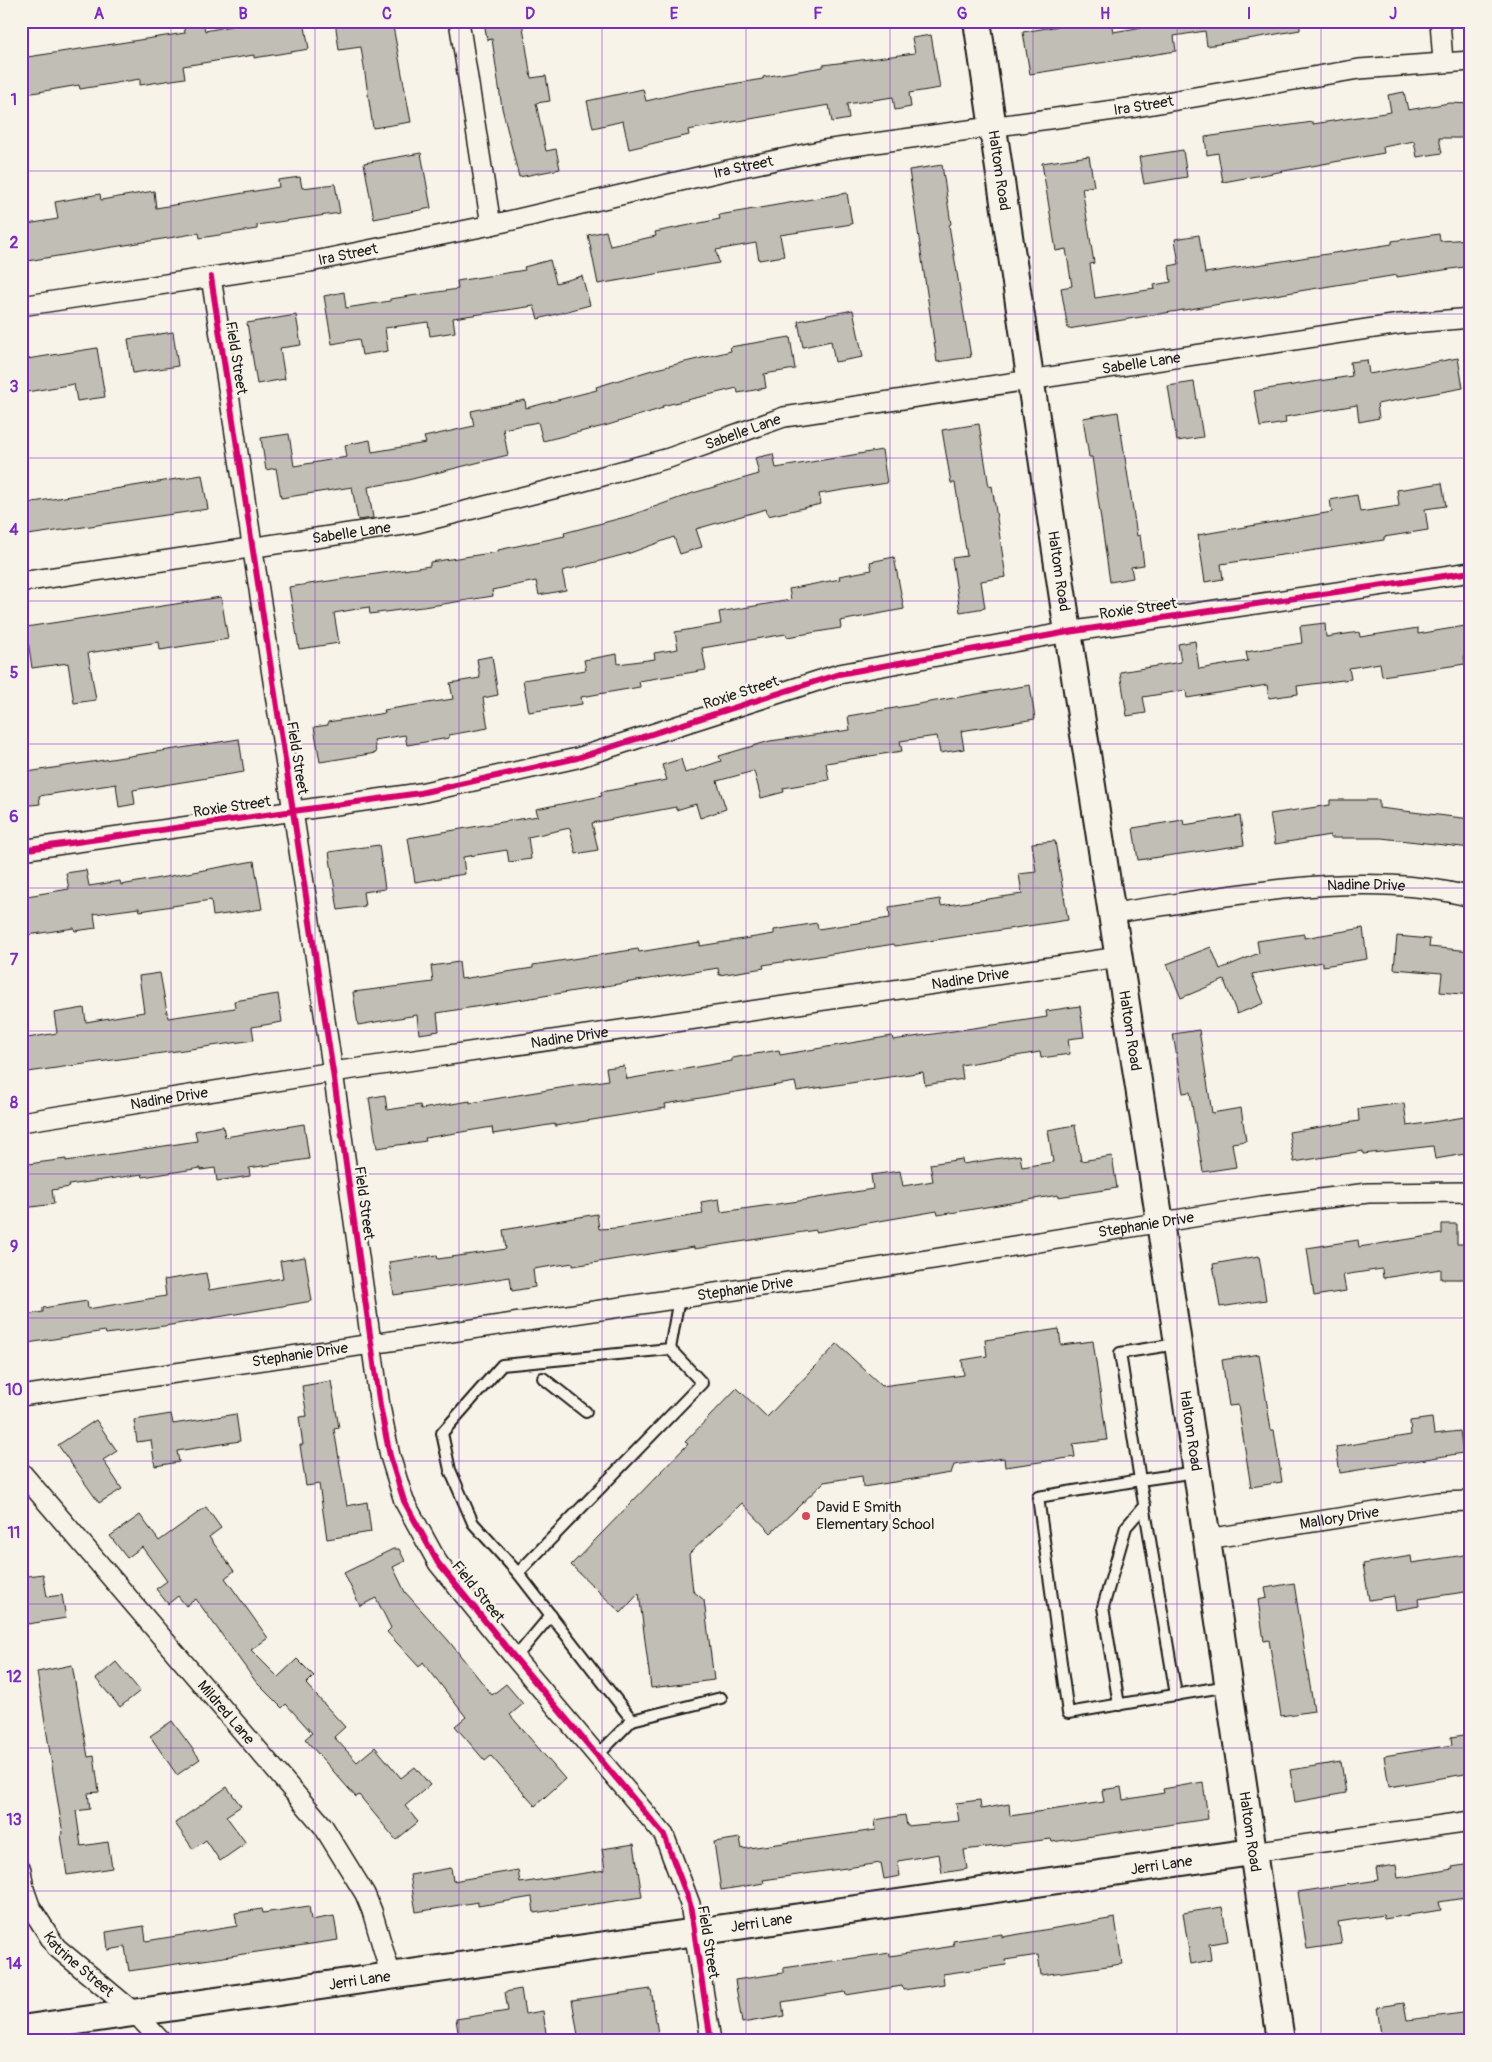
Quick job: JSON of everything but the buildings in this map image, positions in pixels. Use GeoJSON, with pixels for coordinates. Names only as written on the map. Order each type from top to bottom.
{"type":"FeatureCollection","features":[{"type":"Feature","properties":{"kind":"main road","name":"Haltom Road"},"geometry":{"type":"LineString","coordinates":[[977,21],[1068,632],[1160,1222],[1281,2041]]}},
{"type":"Feature","properties":{"kind":"main road","name":"Jerri Lane"},"geometry":{"type":"LineString","coordinates":[[21,2029],[1252,1852]]}},
{"type":"Feature","properties":{"kind":"street"},"geometry":{"type":"LineString","coordinates":[[459,21],[491,226]]}},
{"type":"Feature","properties":{"kind":"street"},"geometry":{"type":"LineString","coordinates":[[1440,21],[1443,62]]}},
{"type":"Feature","properties":{"kind":"street","name":"Ira Street"},"geometry":{"type":"LineString","coordinates":[[21,306],[310,262],[491,226],[815,152],[1136,106],[1359,69],[1471,61]]}},
{"type":"Feature","properties":{"kind":"street","name":"Field Street"},"geometry":{"type":"LineString","coordinates":[[211,277],[333,1072],[371,1343],[387,1439],[404,1501],[438,1563],[514,1658],[664,1834],[690,1904],[710,2041]]}},
{"type":"Feature","properties":{"kind":"street","name":"Sabelle Lane"},"geometry":{"type":"LineString","coordinates":[[21,582],[417,522],[527,496],[668,458],[784,417],[1030,378],[1208,354],[1400,324],[1471,318]]}},
{"type":"Feature","properties":{"kind":"street","name":"Roxie Street"},"geometry":{"type":"LineString","coordinates":[[21,850],[420,793],[578,758],[839,674],[1068,632],[1471,572]]}},
{"type":"Feature","properties":{"kind":"street","name":"Nadine Drive"},"geometry":{"type":"LineString","coordinates":[[1112,913],[1291,889],[1371,884],[1441,889],[1471,897]]}},
{"type":"Feature","properties":{"kind":"street","name":"Nadine Drive"},"geometry":{"type":"LineString","coordinates":[[21,1122],[333,1072],[1120,957]]}},
{"type":"Feature","properties":{"kind":"street","name":"Stephanie Drive"},"geometry":{"type":"LineString","coordinates":[[21,1396],[679,1298],[1262,1206],[1368,1194],[1471,1192]]}},
{"type":"Feature","properties":{"kind":"street","name":"Mildred Lane"},"geometry":{"type":"LineString","coordinates":[[21,1472],[323,1826],[365,1894],[372,1911],[391,1976]]}},
{"type":"Feature","properties":{"kind":"street","name":"Mallory Drive"},"geometry":{"type":"LineString","coordinates":[[1207,1539],[1438,1502],[1471,1502]]}},
{"type":"Feature","properties":{"kind":"street","name":"Jerri Lane"},"geometry":{"type":"LineString","coordinates":[[1252,1852],[1471,1822]]}},
{"type":"Feature","properties":{"kind":"street","name":"Katrine Street"},"geometry":{"type":"LineString","coordinates":[[21,1870],[24,1889],[30,1906],[56,1947],[135,2013],[161,2041]]}},
{"type":"Feature","properties":{"kind":"lane"},"geometry":{"type":"LineString","coordinates":[[670,1349],[679,1298]]}},
{"type":"Feature","properties":{"kind":"lane"},"geometry":{"type":"LineString","coordinates":[[1176,1695],[1120,1353],[1178,1344]]}},
{"type":"Feature","properties":{"kind":"lane"},"geometry":{"type":"LineString","coordinates":[[632,1720],[518,1574],[473,1523],[450,1470],[442,1433],[502,1365],[670,1349]]}},
{"type":"Feature","properties":{"kind":"lane"},"geometry":{"type":"LineString","coordinates":[[518,1574],[702,1383],[670,1349]]}},
{"type":"Feature","properties":{"kind":"lane"},"geometry":{"type":"LineString","coordinates":[[543,1378],[586,1412]]}},
{"type":"Feature","properties":{"kind":"lane"},"geometry":{"type":"LineString","coordinates":[[1197,1472],[1038,1496],[1068,1714],[1228,1686]]}},
{"type":"Feature","properties":{"kind":"lane"},"geometry":{"type":"LineString","coordinates":[[1119,1705],[1103,1607],[1126,1527],[1145,1505]]}},
{"type":"Feature","properties":{"kind":"lane"},"geometry":{"type":"LineString","coordinates":[[514,1658],[550,1615]]}},
{"type":"Feature","properties":{"kind":"lane"},"geometry":{"type":"LineString","coordinates":[[596,1756],[632,1720],[721,1698]]}},
{"type":"Feature","properties":{"kind":"cycle path"},"geometry":{"type":"LineString","coordinates":[[211,277],[333,1072],[380,1406],[390,1456],[404,1501],[438,1563],[664,1835],[690,1904],[711,2041]]}},
{"type":"Feature","properties":{"kind":"cycle path"},"geometry":{"type":"LineString","coordinates":[[21,850],[420,793],[577,758],[839,674],[1068,632],[1471,572]]}},
{"type":"Feature","properties":{"kind":"place","name":"David E Smith Elementary School"},"geometry":{"type":"Point","coordinates":[806,1516]}}]}
